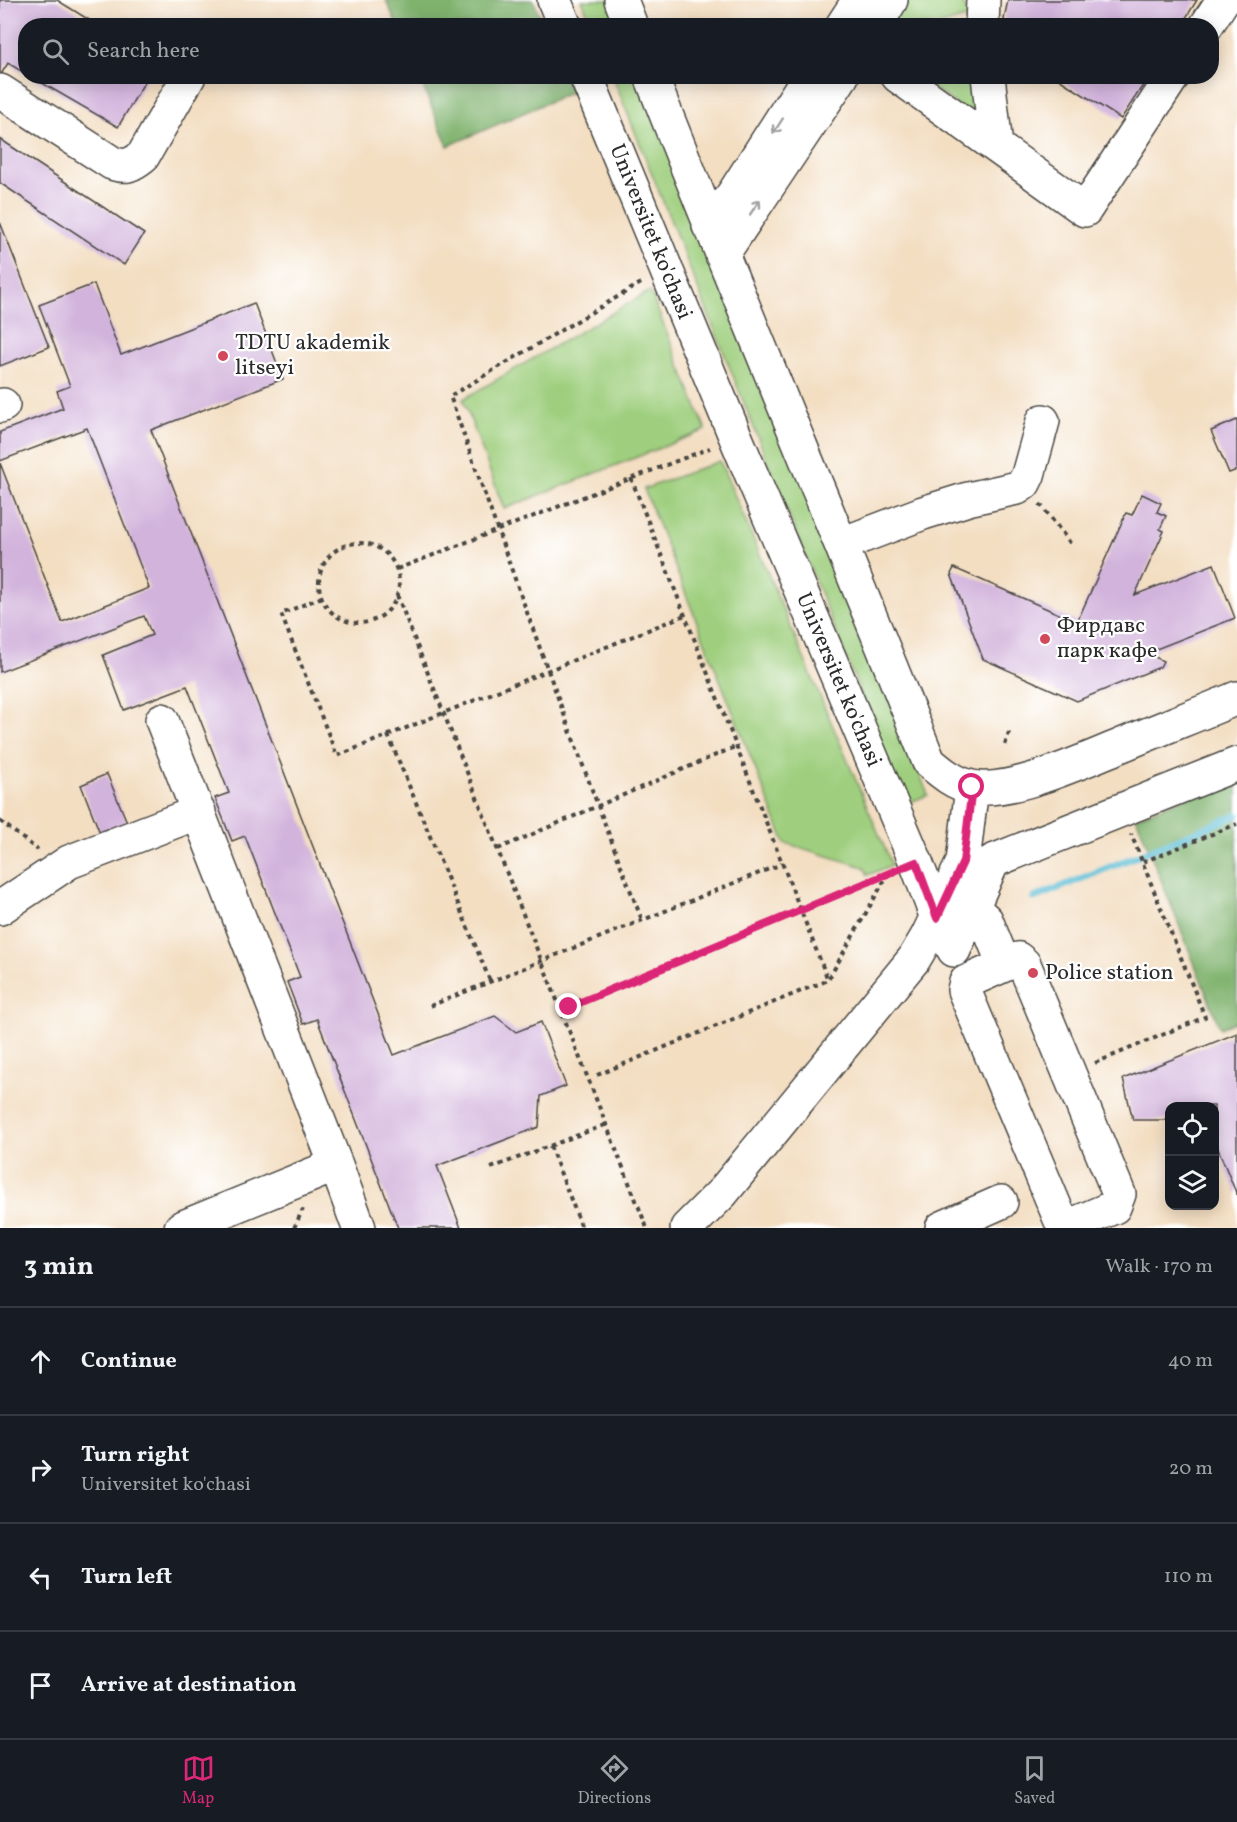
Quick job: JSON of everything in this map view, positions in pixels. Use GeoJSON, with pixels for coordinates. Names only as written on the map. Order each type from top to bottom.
{"type":"FeatureCollection","features":[{"type":"Feature","properties":{"kind":"street"},"geometry":{"type":"LineString","coordinates":[[554,0],[562,18]]}},
{"type":"Feature","properties":{"kind":"street"},"geometry":{"type":"LineString","coordinates":[[621,0],[628,18]]}},
{"type":"Feature","properties":{"kind":"street"},"geometry":{"type":"LineString","coordinates":[[847,18],[859,0]]}},
{"type":"Feature","properties":{"kind":"street"},"geometry":{"type":"LineString","coordinates":[[880,18],[891,0]]}},
{"type":"Feature","properties":{"kind":"street"},"geometry":{"type":"LineString","coordinates":[[982,18],[983,0]]}},
{"type":"Feature","properties":{"kind":"street"},"geometry":{"type":"LineString","coordinates":[[1211,18],[1223,0]]}},
{"type":"Feature","properties":{"kind":"street"},"geometry":{"type":"LineString","coordinates":[[0,91],[112,163],[122,166],[132,165],[143,156],[184,84]]}},
{"type":"Feature","properties":{"kind":"street","name":"Universitet ko'chasi"},"geometry":{"type":"LineString","coordinates":[[589,84],[736,438],[902,868],[953,907],[986,920],[1004,965]]}},
{"type":"Feature","properties":{"kind":"street"},"geometry":{"type":"LineString","coordinates":[[654,84],[929,762],[948,778],[972,787],[993,788],[1051,774],[1237,698]]}},
{"type":"Feature","properties":{"kind":"street"},"geometry":{"type":"LineString","coordinates":[[716,241],[734,193],[804,84]]}},
{"type":"Feature","properties":{"kind":"street"},"geometry":{"type":"LineString","coordinates":[[716,241],[836,84]]}},
{"type":"Feature","properties":{"kind":"street"},"geometry":{"type":"LineString","coordinates":[[909,84],[1085,210],[1168,84]]}},
{"type":"Feature","properties":{"kind":"street"},"geometry":{"type":"LineString","coordinates":[[989,84],[996,146]]}},
{"type":"Feature","properties":{"kind":"street"},"geometry":{"type":"LineString","coordinates":[[842,543],[923,513],[968,499],[1017,488],[1028,476],[1044,421]]}},
{"type":"Feature","properties":{"kind":"street"},"geometry":{"type":"LineString","coordinates":[[162,720],[359,1228]]}},
{"type":"Feature","properties":{"kind":"street"},"geometry":{"type":"LineString","coordinates":[[687,1228],[722,1193],[914,959],[953,907],[993,861],[1237,764]]}},
{"type":"Feature","properties":{"kind":"street"},"geometry":{"type":"LineString","coordinates":[[953,907],[963,862],[972,787]]}},
{"type":"Feature","properties":{"kind":"street"},"geometry":{"type":"LineString","coordinates":[[0,908],[80,857],[199,812]]}},
{"type":"Feature","properties":{"kind":"street"},"geometry":{"type":"LineString","coordinates":[[1018,959],[1024,964],[1119,1194],[1114,1207],[1065,1228],[964,990],[966,982],[1004,965],[1018,959]]}},
{"type":"Feature","properties":{"kind":"street"},"geometry":{"type":"LineString","coordinates":[[187,1227],[336,1165]]}},
{"type":"Feature","properties":{"kind":"street"},"geometry":{"type":"LineString","coordinates":[[942,1228],[989,1214]]}},
{"type":"Feature","properties":{"kind":"path"},"geometry":{"type":"LineString","coordinates":[[642,920],[547,670],[450,396],[665,269]]}},
{"type":"Feature","properties":{"kind":"path"},"geometry":{"type":"LineString","coordinates":[[397,569],[736,438]]}},
{"type":"Feature","properties":{"kind":"path"},"geometry":{"type":"LineString","coordinates":[[631,478],[828,980]]}},
{"type":"Feature","properties":{"kind":"path"},"geometry":{"type":"LineString","coordinates":[[1024,483],[1071,544]]}},
{"type":"Feature","properties":{"kind":"path"},"geometry":{"type":"LineString","coordinates":[[352,543],[366,543],[379,548],[390,557],[397,569],[399,582],[397,595],[392,606],[384,615],[360,623],[348,621],[337,616],[328,608],[322,597],[319,583],[321,570],[328,557],[339,548],[352,543]]}},
{"type":"Feature","properties":{"kind":"path"},"geometry":{"type":"LineString","coordinates":[[397,595],[647,1228]]}},
{"type":"Feature","properties":{"kind":"path"},"geometry":{"type":"LineString","coordinates":[[322,597],[281,614],[337,756],[685,615]]}},
{"type":"Feature","properties":{"kind":"path"},"geometry":{"type":"LineString","coordinates":[[1005,745],[1010,729]]}},
{"type":"Feature","properties":{"kind":"path"},"geometry":{"type":"LineString","coordinates":[[388,735],[490,981]]}},
{"type":"Feature","properties":{"kind":"path"},"geometry":{"type":"LineString","coordinates":[[498,849],[737,746]]}},
{"type":"Feature","properties":{"kind":"path"},"geometry":{"type":"LineString","coordinates":[[0,820],[60,868]]}},
{"type":"Feature","properties":{"kind":"path"},"geometry":{"type":"LineString","coordinates":[[1142,861],[1237,824]]}},
{"type":"Feature","properties":{"kind":"path"},"geometry":{"type":"LineString","coordinates":[[1069,1074],[1205,1017],[1135,842]]}},
{"type":"Feature","properties":{"kind":"path"},"geometry":{"type":"LineString","coordinates":[[430,1006],[784,863]]}},
{"type":"Feature","properties":{"kind":"path"},"geometry":{"type":"LineString","coordinates":[[569,1007],[902,868]]}},
{"type":"Feature","properties":{"kind":"path"},"geometry":{"type":"LineString","coordinates":[[597,1075],[828,980],[902,868]]}},
{"type":"Feature","properties":{"kind":"path"},"geometry":{"type":"LineString","coordinates":[[491,1168],[605,1125]]}},
{"type":"Feature","properties":{"kind":"path"},"geometry":{"type":"LineString","coordinates":[[550,1146],[582,1228]]}},
{"type":"Feature","properties":{"kind":"green space"},"geometry":{"type":"Polygon","coordinates":[[[386,0],[533,0],[541,18],[394,18],[386,0]]]}},
{"type":"Feature","properties":{"kind":"green space"},"geometry":{"type":"Polygon","coordinates":[[[582,0],[609,0],[616,18],[589,18],[582,0]]]}},
{"type":"Feature","properties":{"kind":"green space"},"geometry":{"type":"Polygon","coordinates":[[[902,0],[961,0],[969,17],[966,18],[892,18],[902,0]]]}},
{"type":"Feature","properties":{"kind":"green space"},"geometry":{"type":"Polygon","coordinates":[[[422,84],[568,84],[571,92],[448,146],[422,84]]]}},
{"type":"Feature","properties":{"kind":"green space"},"geometry":{"type":"Polygon","coordinates":[[[616,84],[642,84],[928,795],[905,804],[616,84]]]}},
{"type":"Feature","properties":{"kind":"green space"},"geometry":{"type":"Polygon","coordinates":[[[927,84],[977,84],[981,121],[927,84]]]}},
{"type":"Feature","properties":{"kind":"green space"},"geometry":{"type":"Polygon","coordinates":[[[650,291],[706,430],[504,509],[463,399],[650,291]]]}},
{"type":"Feature","properties":{"kind":"green space"},"geometry":{"type":"Polygon","coordinates":[[[720,461],[892,865],[868,875],[864,867],[785,843],[644,489],[720,461]]]}},
{"type":"Feature","properties":{"kind":"green space"},"geometry":{"type":"Polygon","coordinates":[[[1237,777],[1237,1021],[1220,1028],[1136,817],[1237,777]]]}},
{"type":"Feature","properties":{"kind":"building"},"geometry":{"type":"Polygon","coordinates":[[[0,0],[57,0],[86,18],[18,18],[18,69],[8,63],[0,76],[0,0]]]}},
{"type":"Feature","properties":{"kind":"building"},"geometry":{"type":"Polygon","coordinates":[[[1008,0],[1197,0],[1186,18],[1004,18],[1008,0]]]}},
{"type":"Feature","properties":{"kind":"building"},"geometry":{"type":"Polygon","coordinates":[[[44,84],[143,84],[118,127],[44,84]]]}},
{"type":"Feature","properties":{"kind":"building"},"geometry":{"type":"Polygon","coordinates":[[[1066,84],[1144,84],[1121,119],[1066,84]]]}},
{"type":"Feature","properties":{"kind":"building"},"geometry":{"type":"Polygon","coordinates":[[[0,139],[144,234],[124,265],[0,183],[0,139]]]}},
{"type":"Feature","properties":{"kind":"building"},"geometry":{"type":"Polygon","coordinates":[[[0,222],[49,347],[0,366],[0,222]]]}},
{"type":"Feature","properties":{"kind":"building"},"geometry":{"type":"Polygon","coordinates":[[[94,284],[121,355],[254,303],[283,379],[151,430],[394,1055],[495,1016],[516,1032],[541,1022],[566,1086],[541,1096],[539,1127],[437,1166],[461,1228],[398,1228],[317,1019],[303,1024],[287,982],[300,977],[245,836],[232,841],[215,798],[229,793],[187,686],[124,710],[103,655],[152,635],[144,616],[0,672],[0,463],[62,622],[149,588],[87,428],[0,461],[0,432],[63,408],[57,391],[70,386],[39,305],[94,284]]]}},
{"type":"Feature","properties":{"kind":"building"},"geometry":{"type":"Polygon","coordinates":[[[1237,420],[1237,470],[1229,473],[1211,431],[1237,420]]]}},
{"type":"Feature","properties":{"kind":"building"},"geometry":{"type":"Polygon","coordinates":[[[1142,494],[1161,503],[1157,512],[1166,516],[1160,529],[1164,531],[1135,595],[1214,564],[1235,618],[1156,649],[1153,656],[1163,661],[1160,667],[1077,701],[983,659],[951,574],[954,568],[1077,622],[1126,513],[1132,515],[1142,494]]]}},
{"type":"Feature","properties":{"kind":"building"},"geometry":{"type":"Polygon","coordinates":[[[107,774],[127,822],[100,833],[81,785],[107,774]]]}},
{"type":"Feature","properties":{"kind":"building"},"geometry":{"type":"Polygon","coordinates":[[[1237,1033],[1237,1195],[1219,1151],[1219,1102],[1165,1102],[1165,1120],[1133,1120],[1123,1079],[1237,1033]]]}},
{"type":"Feature","properties":{"kind":"waterway"},"geometry":{"type":"LineString","coordinates":[[1034,898],[1237,815]]}},
{"type":"Feature","properties":{"kind":"place","name":"TDTU akademik litseyi"},"geometry":{"type":"Point","coordinates":[223,356]}},
{"type":"Feature","properties":{"kind":"place","name":"Фирдавс парк кафе"},"geometry":{"type":"Point","coordinates":[1045,639]}},
{"type":"Feature","properties":{"kind":"place","name":"Police station"},"geometry":{"type":"Point","coordinates":[1033,973]}},
{"type":"Feature","properties":{"kind":"route"},"geometry":{"type":"LineString","coordinates":[[569,1007],[916,862],[937,918],[963,862],[972,787]]}}]}
